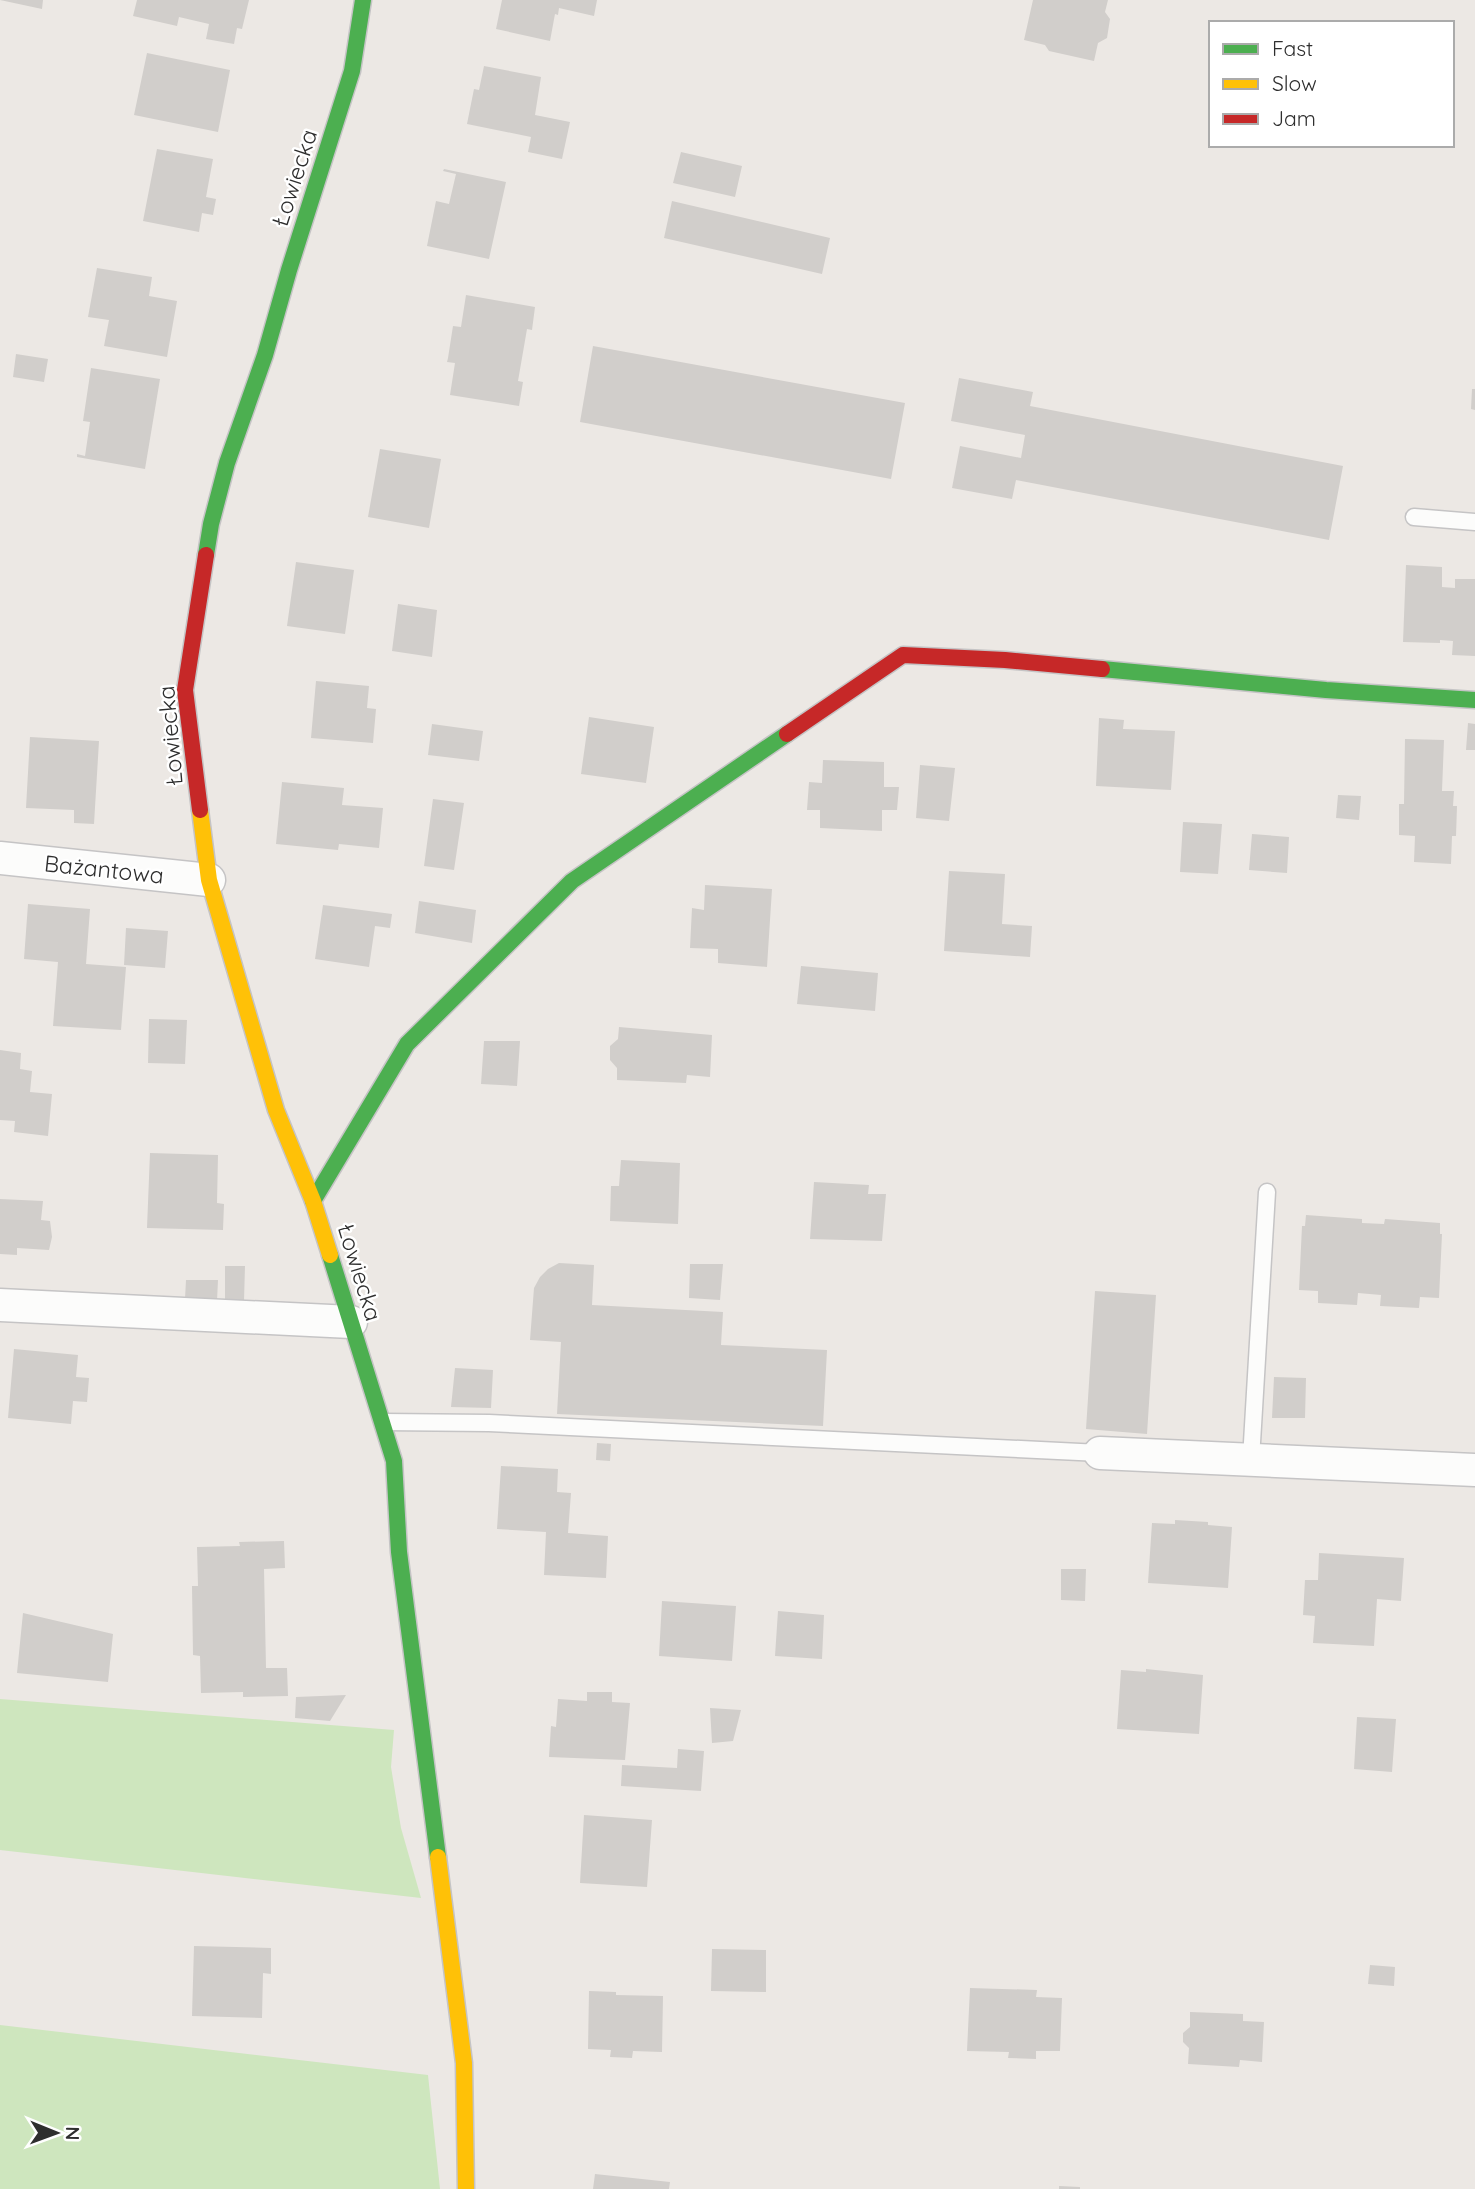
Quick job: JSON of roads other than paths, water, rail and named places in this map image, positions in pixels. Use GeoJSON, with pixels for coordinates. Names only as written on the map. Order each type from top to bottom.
{"type":"FeatureCollection","features":[{"type":"Feature","properties":{"kind":"street","name":"Łowiecka"},"geometry":{"type":"LineString","coordinates":[[363,0],[352,71],[265,355],[227,463],[211,524],[185,690],[209,880],[276,1110],[313,1201],[394,1461],[399,1552],[464,2063],[466,2189]]}},
{"type":"Feature","properties":{"kind":"street"},"geometry":{"type":"LineString","coordinates":[[313,1201],[407,1044],[572,881],[902,655],[1005,660],[1326,690],[1475,700]]}},
{"type":"Feature","properties":{"kind":"street","name":"Bażantowa"},"geometry":{"type":"LineString","coordinates":[[0,858],[209,880]]}},
{"type":"Feature","properties":{"kind":"street"},"geometry":{"type":"LineString","coordinates":[[0,1306],[351,1322]]}},
{"type":"Feature","properties":{"kind":"street"},"geometry":{"type":"LineString","coordinates":[[1100,1453],[1475,1470]]}},
{"type":"Feature","properties":{"kind":"lane"},"geometry":{"type":"LineString","coordinates":[[1414,517],[1475,522]]}},
{"type":"Feature","properties":{"kind":"lane"},"geometry":{"type":"LineString","coordinates":[[1251,1460],[1267,1192]]}},
{"type":"Feature","properties":{"kind":"lane"},"geometry":{"type":"LineString","coordinates":[[383,1422],[489,1423],[1100,1453]]}}]}
